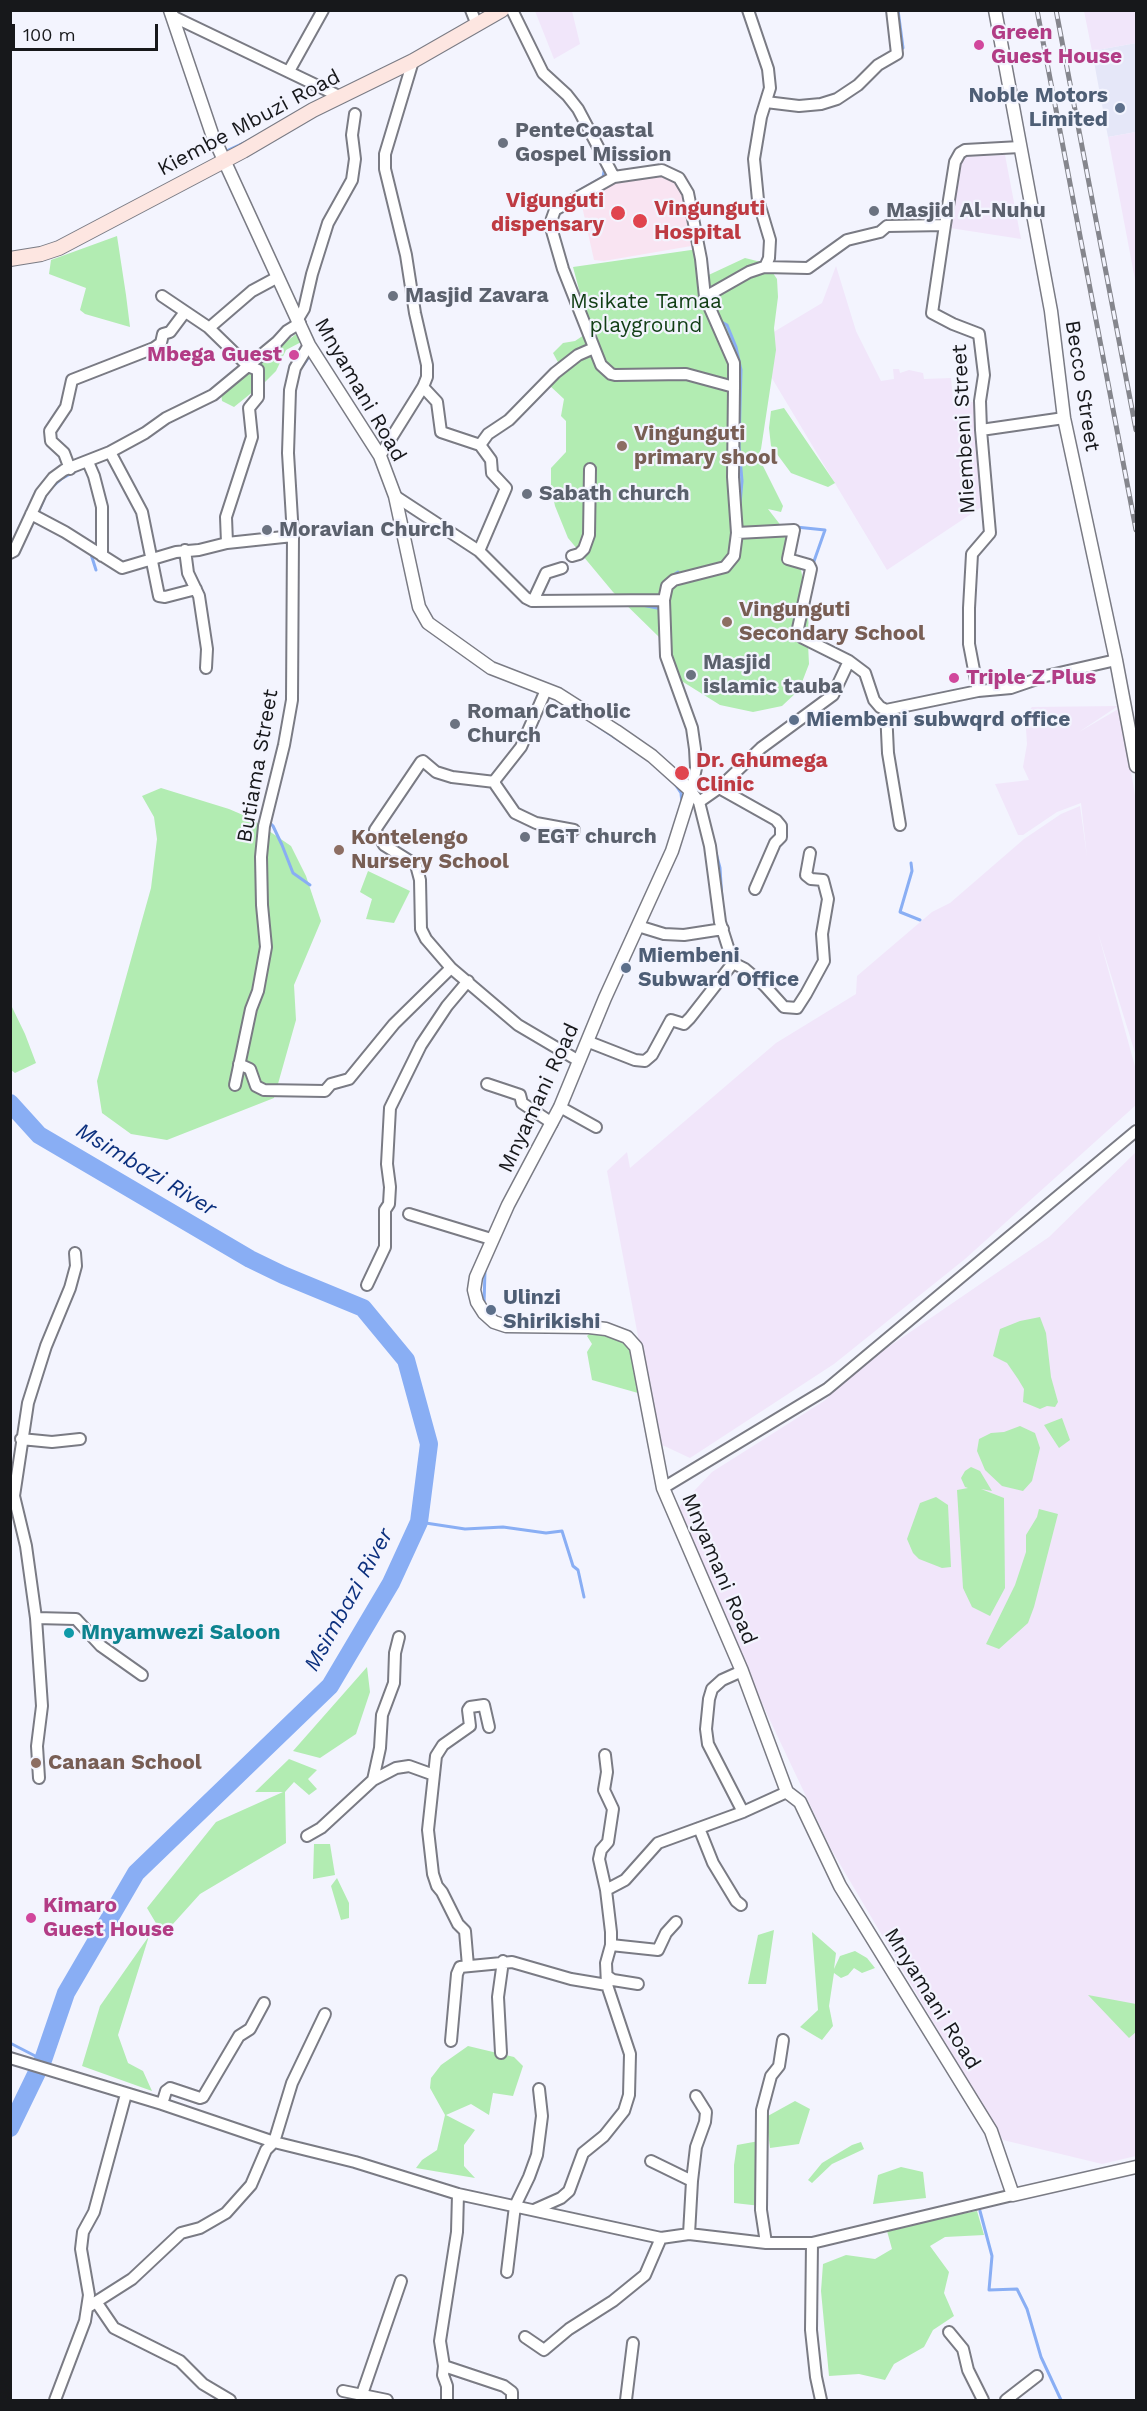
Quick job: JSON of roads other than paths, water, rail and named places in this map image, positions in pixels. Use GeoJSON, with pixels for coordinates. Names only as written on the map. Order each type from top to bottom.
{"type":"FeatureCollection","features":[{"type":"Feature","properties":{"kind":"main road","name":"Kiembe Mbuzi Road"},"geometry":{"type":"LineString","coordinates":[[10,259],[41,254],[59,248],[225,161],[313,110],[413,61],[502,10]]}},
{"type":"Feature","properties":{"kind":"street"},"geometry":{"type":"LineString","coordinates":[[289,71],[323,10]]}},
{"type":"Feature","properties":{"kind":"street"},"geometry":{"type":"LineString","coordinates":[[471,10],[477,25]]}},
{"type":"Feature","properties":{"kind":"street"},"geometry":{"type":"LineString","coordinates":[[513,10],[543,73],[567,95],[578,109],[614,177]]}},
{"type":"Feature","properties":{"kind":"street"},"geometry":{"type":"LineString","coordinates":[[748,10],[768,69],[770,88],[761,117],[754,159],[758,200],[770,240],[769,258],[765,267]]}},
{"type":"Feature","properties":{"kind":"street"},"geometry":{"type":"LineString","coordinates":[[766,102],[799,106],[821,104],[837,99],[858,85],[878,65],[897,54],[892,10]]}},
{"type":"Feature","properties":{"kind":"street","name":"Becco Street"},"geometry":{"type":"LineString","coordinates":[[995,10],[1051,311],[1064,418],[1137,766]]}},
{"type":"Feature","properties":{"kind":"street"},"geometry":{"type":"LineString","coordinates":[[171,14],[341,97]]}},
{"type":"Feature","properties":{"kind":"street","name":"Mnyamani Road"},"geometry":{"type":"LineString","coordinates":[[171,14],[212,134],[309,345],[380,456],[395,496],[417,599],[428,623],[491,668],[558,694],[616,731],[652,756],[691,791],[672,851],[605,998],[589,1042],[560,1107],[491,1239],[476,1277],[474,1290],[477,1302],[494,1322],[506,1326],[606,1329],[627,1337],[636,1347],[663,1488],[742,1671],[787,1792],[800,1802],[840,1886],[991,2131],[1013,2195]]}},
{"type":"Feature","properties":{"kind":"street"},"geometry":{"type":"LineString","coordinates":[[380,456],[428,377],[406,255],[385,169],[386,154],[413,61]]}},
{"type":"Feature","properties":{"kind":"street"},"geometry":{"type":"LineString","coordinates":[[10,553],[14,551],[41,493],[53,478],[64,470],[110,452],[146,433],[166,418],[213,395],[278,342],[299,321],[330,218],[352,180],[354,159],[352,135],[356,114]]}},
{"type":"Feature","properties":{"kind":"street"},"geometry":{"type":"LineString","coordinates":[[705,297],[749,272],[765,267],[808,268],[846,240],[880,232],[887,226],[945,225],[955,162],[960,153],[965,150],[1020,147]]}},
{"type":"Feature","properties":{"kind":"street"},"geometry":{"type":"LineString","coordinates":[[734,387],[686,374],[611,374],[601,365],[567,281],[553,234],[551,217],[559,207],[614,177],[662,170],[679,178],[688,193],[701,259],[705,297],[734,363],[734,387],[733,477],[737,533],[734,556],[729,564],[674,580],[667,586],[664,600],[667,661],[692,728],[696,768],[691,791],[699,802],[711,846],[723,929],[733,963],[745,969],[765,986],[784,1007],[797,1008],[824,961],[822,934],[828,899],[823,880],[811,879],[806,875],[810,853]]}},
{"type":"Feature","properties":{"kind":"street","name":"Miembeni Street"},"geometry":{"type":"LineString","coordinates":[[945,225],[932,313],[979,334],[984,375],[980,401],[981,430],[990,533],[972,554],[969,608],[969,644],[978,691]]}},
{"type":"Feature","properties":{"kind":"street"},"geometry":{"type":"LineString","coordinates":[[209,328],[252,291],[278,277]]}},
{"type":"Feature","properties":{"kind":"street"},"geometry":{"type":"LineString","coordinates":[[162,296],[209,328],[248,366],[258,370],[258,397],[250,405],[252,437],[229,506],[225,529],[227,543]]}},
{"type":"Feature","properties":{"kind":"street"},"geometry":{"type":"LineString","coordinates":[[70,469],[64,453],[51,441],[50,431],[66,407],[72,380],[154,348],[161,343],[163,334],[170,332],[185,312]]}},
{"type":"Feature","properties":{"kind":"street","name":"Butiama Street"},"geometry":{"type":"LineString","coordinates":[[235,1085],[251,1009],[258,991],[266,947],[261,869],[264,826],[284,745],[292,700],[292,536],[288,453],[290,390],[295,368],[309,345]]}},
{"type":"Feature","properties":{"kind":"street"},"geometry":{"type":"LineString","coordinates":[[480,446],[488,434],[509,420],[555,373],[578,355],[594,348]]}},
{"type":"Feature","properties":{"kind":"street"},"geometry":{"type":"LineString","coordinates":[[423,387],[437,402],[441,432],[480,446],[491,460],[492,473],[506,488],[479,551]]}},
{"type":"Feature","properties":{"kind":"street"},"geometry":{"type":"LineString","coordinates":[[981,430],[1064,418]]}},
{"type":"Feature","properties":{"kind":"street"},"geometry":{"type":"LineString","coordinates":[[110,452],[142,512],[159,596],[165,597],[195,589]]}},
{"type":"Feature","properties":{"kind":"street"},"geometry":{"type":"LineString","coordinates":[[88,462],[102,507],[102,556]]}},
{"type":"Feature","properties":{"kind":"street"},"geometry":{"type":"LineString","coordinates":[[572,556],[584,549],[589,535],[590,469]]}},
{"type":"Feature","properties":{"kind":"street"},"geometry":{"type":"LineString","coordinates":[[395,496],[479,551],[526,598],[533,601],[664,600]]}},
{"type":"Feature","properties":{"kind":"street"},"geometry":{"type":"LineString","coordinates":[[31,514],[122,568],[186,550],[292,536]]}},
{"type":"Feature","properties":{"kind":"street"},"geometry":{"type":"LineString","coordinates":[[737,533],[794,530],[788,559],[809,565],[811,569],[798,633],[803,638],[849,661],[865,673],[874,700],[886,710],[978,691],[1011,688],[1046,675],[1116,660]]}},
{"type":"Feature","properties":{"kind":"street"},"geometry":{"type":"LineString","coordinates":[[186,550],[188,573],[199,596],[207,649],[206,668]]}},
{"type":"Feature","properties":{"kind":"street"},"geometry":{"type":"LineString","coordinates":[[533,601],[546,573],[562,568]]}},
{"type":"Feature","properties":{"kind":"street"},"geometry":{"type":"LineString","coordinates":[[699,802],[719,788],[761,748],[833,695],[849,661]]}},
{"type":"Feature","properties":{"kind":"street"},"geometry":{"type":"LineString","coordinates":[[495,782],[521,747],[546,690]]}},
{"type":"Feature","properties":{"kind":"street"},"geometry":{"type":"LineString","coordinates":[[886,710],[888,753],[900,825]]}},
{"type":"Feature","properties":{"kind":"street"},"geometry":{"type":"LineString","coordinates":[[495,782],[452,777],[436,772],[423,761],[375,830],[384,845],[417,865],[420,880],[421,929],[426,939],[451,968],[519,1025],[579,1061]]}},
{"type":"Feature","properties":{"kind":"street"},"geometry":{"type":"LineString","coordinates":[[495,782],[497,789],[515,813],[536,823],[574,830]]}},
{"type":"Feature","properties":{"kind":"street"},"geometry":{"type":"LineString","coordinates":[[719,788],[776,820],[781,826],[781,837],[775,843],[755,889]]}},
{"type":"Feature","properties":{"kind":"street"},"geometry":{"type":"LineString","coordinates":[[638,926],[664,934],[684,935],[723,929]]}},
{"type":"Feature","properties":{"kind":"street"},"geometry":{"type":"LineString","coordinates":[[589,1042],[635,1060],[645,1061],[652,1055],[671,1020],[684,1024],[733,963]]}},
{"type":"Feature","properties":{"kind":"street"},"geometry":{"type":"LineString","coordinates":[[239,1064],[250,1069],[256,1086],[264,1090],[325,1091],[332,1083],[349,1079],[394,1024],[451,968]]}},
{"type":"Feature","properties":{"kind":"street"},"geometry":{"type":"LineString","coordinates":[[367,1285],[385,1248],[386,1210],[389,1204],[390,1187],[387,1164],[390,1108],[421,1045],[447,1006],[468,981]]}},
{"type":"Feature","properties":{"kind":"street"},"geometry":{"type":"LineString","coordinates":[[487,1084],[520,1095],[522,1103],[552,1123]]}},
{"type":"Feature","properties":{"kind":"street"},"geometry":{"type":"LineString","coordinates":[[560,1107],[596,1127]]}},
{"type":"Feature","properties":{"kind":"street"},"geometry":{"type":"LineString","coordinates":[[663,1488],[827,1389],[1137,1131]]}},
{"type":"Feature","properties":{"kind":"street"},"geometry":{"type":"LineString","coordinates":[[410,1214],[491,1239]]}},
{"type":"Feature","properties":{"kind":"street"},"geometry":{"type":"LineString","coordinates":[[39,1778],[37,1746],[42,1706],[36,1618],[26,1546],[12,1496],[28,1403],[46,1346],[73,1277],[76,1266],[75,1253]]}},
{"type":"Feature","properties":{"kind":"street"},"geometry":{"type":"LineString","coordinates":[[21,1439],[52,1442],[80,1439]]}},
{"type":"Feature","properties":{"kind":"street"},"geometry":{"type":"LineString","coordinates":[[36,1618],[76,1619],[101,1646],[142,1675]]}},
{"type":"Feature","properties":{"kind":"street"},"geometry":{"type":"LineString","coordinates":[[374,1780],[383,1729],[382,1715],[394,1683],[395,1653],[399,1636]]}},
{"type":"Feature","properties":{"kind":"street"},"geometry":{"type":"LineString","coordinates":[[742,1671],[722,1680],[712,1689],[706,1729],[708,1743],[743,1812]]}},
{"type":"Feature","properties":{"kind":"street"},"geometry":{"type":"LineString","coordinates":[[468,1966],[465,1931],[458,1924],[442,1892],[437,1887],[433,1874],[428,1830],[436,1756],[443,1745],[470,1726],[469,1708],[484,1705],[489,1727]]}},
{"type":"Feature","properties":{"kind":"street"},"geometry":{"type":"LineString","coordinates":[[534,2210],[561,2198],[569,2191],[583,2153],[604,2136],[624,2111],[629,2095],[630,2054],[607,1981],[606,1963],[611,1945],[611,1925],[599,1859],[601,1850],[608,1842],[613,1809],[604,1790],[607,1772],[605,1755]]}},
{"type":"Feature","properties":{"kind":"street"},"geometry":{"type":"LineString","coordinates":[[307,1836],[321,1828],[374,1780],[403,1766],[434,1775]]}},
{"type":"Feature","properties":{"kind":"street"},"geometry":{"type":"LineString","coordinates":[[606,1890],[625,1880],[658,1843],[743,1812],[787,1792]]}},
{"type":"Feature","properties":{"kind":"street"},"geometry":{"type":"LineString","coordinates":[[699,1828],[713,1863],[736,1901],[741,1905]]}},
{"type":"Feature","properties":{"kind":"street"},"geometry":{"type":"LineString","coordinates":[[611,1945],[658,1950],[666,1933],[676,1922]]}},
{"type":"Feature","properties":{"kind":"street"},"geometry":{"type":"LineString","coordinates":[[501,2053],[498,1997],[503,1961]]}},
{"type":"Feature","properties":{"kind":"street"},"geometry":{"type":"LineString","coordinates":[[451,2041],[459,1967],[503,1961],[571,1979],[613,1980],[638,1984]]}},
{"type":"Feature","properties":{"kind":"street"},"geometry":{"type":"LineString","coordinates":[[162,2104],[166,2091],[170,2088],[203,2097],[239,2036],[250,2029],[264,2003]]}},
{"type":"Feature","properties":{"kind":"street"},"geometry":{"type":"LineString","coordinates":[[55,2400],[93,2305],[132,2279],[181,2233],[201,2228],[226,2214],[251,2185],[266,2150],[274,2142],[292,2083],[325,2014]]}},
{"type":"Feature","properties":{"kind":"street"},"geometry":{"type":"LineString","coordinates":[[766,2243],[761,2210],[762,2110],[771,2076],[779,2066],[783,2040]]}},
{"type":"Feature","properties":{"kind":"street"},"geometry":{"type":"LineString","coordinates":[[10,2058],[162,2104],[274,2142],[355,2162],[458,2194],[661,2238],[689,2234],[766,2243],[812,2243],[1137,2167]]}},
{"type":"Feature","properties":{"kind":"street"},"geometry":{"type":"LineString","coordinates":[[507,2272],[515,2206],[537,2155],[542,2116],[539,2089]]}},
{"type":"Feature","properties":{"kind":"street"},"geometry":{"type":"LineString","coordinates":[[126,2094],[94,2212],[83,2232],[81,2249],[89,2295],[93,2305],[114,2328],[180,2361],[203,2384],[230,2400]]}},
{"type":"Feature","properties":{"kind":"street"},"geometry":{"type":"LineString","coordinates":[[689,2234],[696,2147],[706,2112],[696,2096]]}},
{"type":"Feature","properties":{"kind":"street"},"geometry":{"type":"LineString","coordinates":[[651,2161],[692,2181]]}},
{"type":"Feature","properties":{"kind":"street"},"geometry":{"type":"LineString","coordinates":[[447,2400],[440,2341],[457,2232],[458,2194]]}},
{"type":"Feature","properties":{"kind":"street"},"geometry":{"type":"LineString","coordinates":[[525,2337],[544,2350],[569,2329],[613,2301],[645,2275],[661,2238]]}},
{"type":"Feature","properties":{"kind":"street"},"geometry":{"type":"LineString","coordinates":[[812,2243],[811,2330],[821,2400]]}},
{"type":"Feature","properties":{"kind":"street"},"geometry":{"type":"LineString","coordinates":[[361,2397],[401,2281]]}},
{"type":"Feature","properties":{"kind":"street"},"geometry":{"type":"LineString","coordinates":[[949,2332],[963,2349],[968,2370],[983,2400]]}},
{"type":"Feature","properties":{"kind":"street"},"geometry":{"type":"LineString","coordinates":[[626,2400],[633,2343]]}},
{"type":"Feature","properties":{"kind":"street"},"geometry":{"type":"LineString","coordinates":[[444,2366],[504,2386],[512,2392],[512,2400]]}},
{"type":"Feature","properties":{"kind":"street"},"geometry":{"type":"LineString","coordinates":[[1006,2400],[1037,2376]]}},
{"type":"Feature","properties":{"kind":"street"},"geometry":{"type":"LineString","coordinates":[[343,2391],[361,2397],[387,2400]]}},
{"type":"Feature","properties":{"kind":"waterway"},"geometry":{"type":"LineString","coordinates":[[898,10],[903,48],[900,50]]}},
{"type":"Feature","properties":{"kind":"waterway"},"geometry":{"type":"LineString","coordinates":[[224,152],[248,141]]}},
{"type":"Feature","properties":{"kind":"waterway"},"geometry":{"type":"LineString","coordinates":[[549,208],[603,177],[605,166]]}},
{"type":"Feature","properties":{"kind":"waterway"},"geometry":{"type":"LineString","coordinates":[[402,218],[408,243]]}},
{"type":"Feature","properties":{"kind":"waterway"},"geometry":{"type":"LineString","coordinates":[[718,320],[727,325],[736,347],[741,370],[739,446],[742,481],[740,504]]}},
{"type":"Feature","properties":{"kind":"waterway"},"geometry":{"type":"LineString","coordinates":[[303,365],[311,354]]}},
{"type":"Feature","properties":{"kind":"waterway"},"geometry":{"type":"LineString","coordinates":[[53,486],[85,466]]}},
{"type":"Feature","properties":{"kind":"waterway"},"geometry":{"type":"LineString","coordinates":[[37,515],[44,499]]}},
{"type":"Feature","properties":{"kind":"waterway"},"geometry":{"type":"LineString","coordinates":[[796,527],[825,530],[813,564]]}},
{"type":"Feature","properties":{"kind":"waterway"},"geometry":{"type":"LineString","coordinates":[[90,551],[96,570]]}},
{"type":"Feature","properties":{"kind":"waterway"},"geometry":{"type":"LineString","coordinates":[[671,577],[678,572]]}},
{"type":"Feature","properties":{"kind":"waterway"},"geometry":{"type":"LineString","coordinates":[[642,605],[662,609]]}},
{"type":"Feature","properties":{"kind":"waterway"},"geometry":{"type":"LineString","coordinates":[[599,727],[623,743]]}},
{"type":"Feature","properties":{"kind":"waterway"},"geometry":{"type":"LineString","coordinates":[[675,784],[681,793],[682,803]]}},
{"type":"Feature","properties":{"kind":"waterway"},"geometry":{"type":"LineString","coordinates":[[268,821],[273,826],[293,873],[310,885]]}},
{"type":"Feature","properties":{"kind":"waterway"},"geometry":{"type":"LineString","coordinates":[[716,853],[720,868],[722,900]]}},
{"type":"Feature","properties":{"kind":"waterway"},"geometry":{"type":"LineString","coordinates":[[911,863],[912,871],[900,912],[920,920]]}},
{"type":"Feature","properties":{"kind":"waterway","name":"Msimbazi River"},"geometry":{"type":"LineString","coordinates":[[10,1103],[39,1135],[250,1259],[363,1308],[406,1360],[429,1444],[419,1522],[391,1583],[330,1686],[136,1873],[66,1993],[43,2060],[10,2128]]}},
{"type":"Feature","properties":{"kind":"waterway"},"geometry":{"type":"LineString","coordinates":[[484,1305],[485,1270]]}},
{"type":"Feature","properties":{"kind":"waterway"},"geometry":{"type":"LineString","coordinates":[[419,1522],[465,1529],[503,1527],[546,1533],[562,1531],[573,1566],[578,1570],[584,1597]]}},
{"type":"Feature","properties":{"kind":"waterway"},"geometry":{"type":"LineString","coordinates":[[10,2043],[43,2060]]}},
{"type":"Feature","properties":{"kind":"waterway"},"geometry":{"type":"LineString","coordinates":[[980,2211],[992,2256],[989,2290],[1017,2289],[1027,2309],[1041,2357],[1061,2400]]}},
{"type":"Feature","properties":{"kind":"railway"},"geometry":{"type":"LineString","coordinates":[[1037,10],[1136,530]]}},
{"type":"Feature","properties":{"kind":"railway"},"geometry":{"type":"LineString","coordinates":[[1056,10],[1136,430]]}},
{"type":"Feature","properties":{"kind":"place","name":"Green Guest House"},"geometry":{"type":"Point","coordinates":[979,45]}},
{"type":"Feature","properties":{"kind":"place","name":"Noble Motors Limited"},"geometry":{"type":"Point","coordinates":[1120,108]}},
{"type":"Feature","properties":{"kind":"place","name":"PenteCoastal Gospel Mission"},"geometry":{"type":"Point","coordinates":[503,143]}},
{"type":"Feature","properties":{"kind":"place","name":"Masjid Al-Nuhu"},"geometry":{"type":"Point","coordinates":[874,211]}},
{"type":"Feature","properties":{"kind":"place","name":"Vigunguti dispensary"},"geometry":{"type":"Point","coordinates":[618,213]}},
{"type":"Feature","properties":{"kind":"place","name":"Vingunguti Hospital"},"geometry":{"type":"Point","coordinates":[640,221]}},
{"type":"Feature","properties":{"kind":"place","name":"Masjid Zavara"},"geometry":{"type":"Point","coordinates":[393,296]}},
{"type":"Feature","properties":{"kind":"place","name":"Mbega Guest"},"geometry":{"type":"Point","coordinates":[294,355]}},
{"type":"Feature","properties":{"kind":"place","name":"Vingunguti primary shool"},"geometry":{"type":"Point","coordinates":[622,446]}},
{"type":"Feature","properties":{"kind":"place","name":"Sabath church"},"geometry":{"type":"Point","coordinates":[527,494]}},
{"type":"Feature","properties":{"kind":"place","name":"Moravian Church"},"geometry":{"type":"Point","coordinates":[267,530]}},
{"type":"Feature","properties":{"kind":"place","name":"Vingunguti Secondary School"},"geometry":{"type":"Point","coordinates":[727,622]}},
{"type":"Feature","properties":{"kind":"place","name":"Masjid islamic tauba"},"geometry":{"type":"Point","coordinates":[691,675]}},
{"type":"Feature","properties":{"kind":"place","name":"Triple Z Plus"},"geometry":{"type":"Point","coordinates":[954,678]}},
{"type":"Feature","properties":{"kind":"place","name":"Miembeni subwqrd office"},"geometry":{"type":"Point","coordinates":[794,720]}},
{"type":"Feature","properties":{"kind":"place","name":"Roman Catholic Church"},"geometry":{"type":"Point","coordinates":[455,724]}},
{"type":"Feature","properties":{"kind":"place","name":"Dr. Ghumega Clinic"},"geometry":{"type":"Point","coordinates":[682,773]}},
{"type":"Feature","properties":{"kind":"place","name":"EGT church"},"geometry":{"type":"Point","coordinates":[525,837]}},
{"type":"Feature","properties":{"kind":"place","name":"Kontelengo Nursery School"},"geometry":{"type":"Point","coordinates":[339,850]}},
{"type":"Feature","properties":{"kind":"place","name":"Miembeni Subward Office"},"geometry":{"type":"Point","coordinates":[626,968]}},
{"type":"Feature","properties":{"kind":"place","name":"Ulinzi Shirikishi"},"geometry":{"type":"Point","coordinates":[491,1310]}},
{"type":"Feature","properties":{"kind":"place","name":"Mnyamwezi Saloon"},"geometry":{"type":"Point","coordinates":[69,1633]}},
{"type":"Feature","properties":{"kind":"place","name":"Canaan School"},"geometry":{"type":"Point","coordinates":[36,1763]}},
{"type":"Feature","properties":{"kind":"place","name":"Kimaro Guest House"},"geometry":{"type":"Point","coordinates":[31,1918]}},
{"type":"Feature","properties":{"kind":"park label","name":"Msikate Tamaa playground"},"geometry":{"type":"Point","coordinates":[646,314]}}]}
